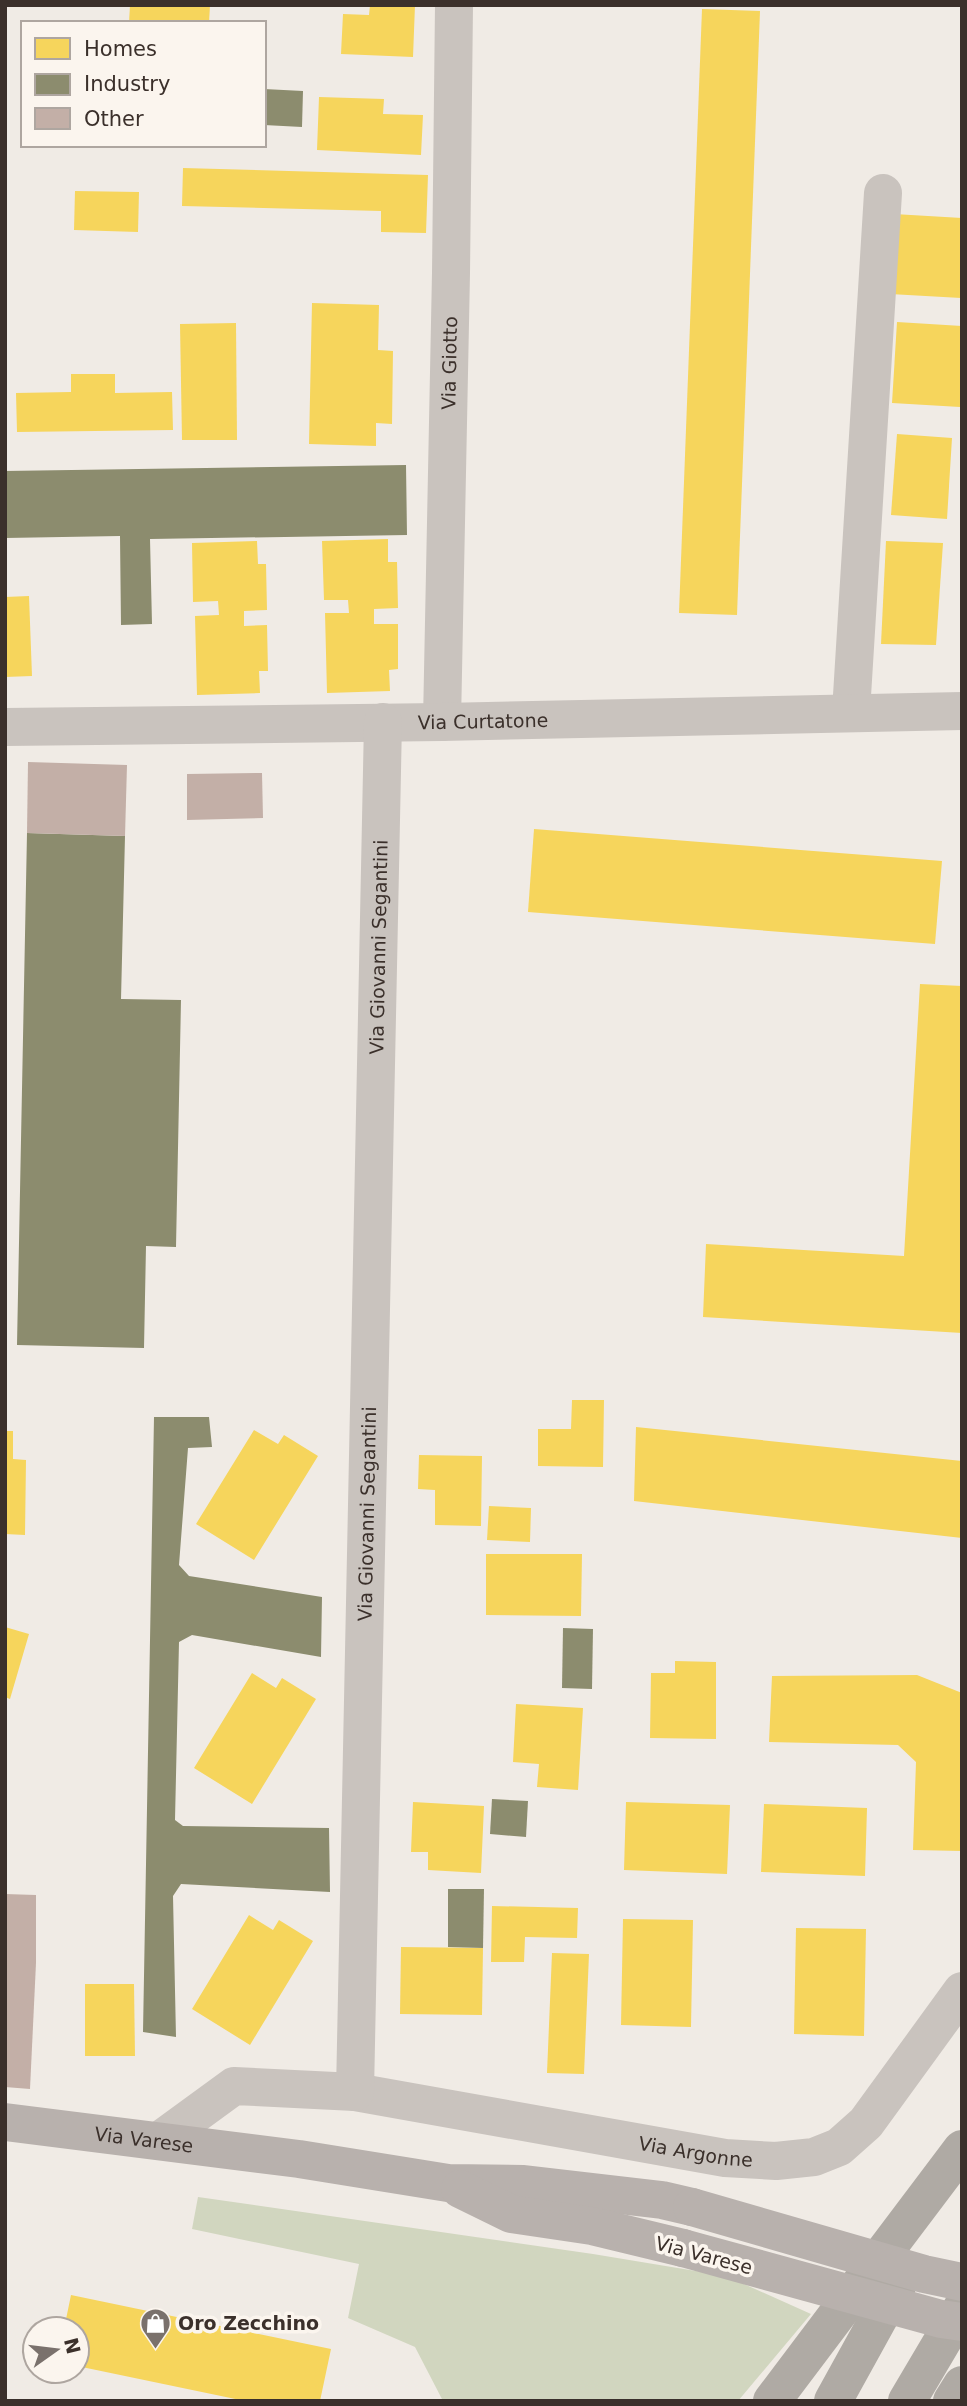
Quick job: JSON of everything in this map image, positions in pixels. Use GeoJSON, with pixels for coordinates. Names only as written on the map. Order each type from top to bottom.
{"type":"FeatureCollection","features":[{"type":"Feature","properties":{"kind":"highway"},"geometry":{"type":"LineString","coordinates":[[772,2401],[962,2149]]}},
{"type":"Feature","properties":{"kind":"highway"},"geometry":{"type":"LineString","coordinates":[[833,2401],[962,2167]]}},
{"type":"Feature","properties":{"kind":"highway"},"geometry":{"type":"LineString","coordinates":[[907,2401],[962,2308]]}},
{"type":"Feature","properties":{"kind":"highway"},"geometry":{"type":"LineString","coordinates":[[952,2401],[962,2385]]}},
{"type":"Feature","properties":{"kind":"main road","name":"Via Varese"},"geometry":{"type":"LineString","coordinates":[[5,2122],[299,2159],[448,2183],[524,2184],[662,2200],[962,2282]]}},
{"type":"Feature","properties":{"kind":"main road","name":"Via Varese"},"geometry":{"type":"LineString","coordinates":[[448,2183],[512,2214],[592,2225],[941,2319],[962,2322]]}},
{"type":"Feature","properties":{"kind":"street","name":"Via Giotto"},"geometry":{"type":"LineString","coordinates":[[442,722],[454,5]]}},
{"type":"Feature","properties":{"kind":"street"},"geometry":{"type":"LineString","coordinates":[[851,712],[883,193]]}},
{"type":"Feature","properties":{"kind":"street","name":"Via Curtatone"},"geometry":{"type":"LineString","coordinates":[[5,727],[442,722],[962,711]]}},
{"type":"Feature","properties":{"kind":"street","name":"Via Giovanni Segantini"},"geometry":{"type":"LineString","coordinates":[[355,2092],[383,722]]}},
{"type":"Feature","properties":{"kind":"street","name":"Via Argonne"},"geometry":{"type":"LineString","coordinates":[[355,2092],[725,2158],[776,2161],[814,2157],[839,2147],[866,2123],[962,1991]]}},
{"type":"Feature","properties":{"kind":"street"},"geometry":{"type":"LineString","coordinates":[[160,2140],[234,2086],[355,2092]]}},
{"type":"Feature","properties":{"kind":"green space"},"geometry":{"type":"Polygon","coordinates":[[[198,2197],[726,2276],[811,2314],[738,2401],[443,2401],[415,2347],[348,2318],[359,2264],[192,2229],[198,2197]]]}},
{"type":"Feature","properties":{"kind":"building: Homes"},"geometry":{"type":"Polygon","coordinates":[[[130,5],[210,5],[209,21],[129,21],[130,5]]]}},
{"type":"Feature","properties":{"kind":"building: Homes"},"geometry":{"type":"Polygon","coordinates":[[[370,5],[415,5],[413,57],[341,54],[343,14],[369,15],[370,5]]]}},
{"type":"Feature","properties":{"kind":"building: Homes"},"geometry":{"type":"Polygon","coordinates":[[[702,9],[760,11],[737,615],[679,613],[702,9]]]}},
{"type":"Feature","properties":{"kind":"building: Homes"},"geometry":{"type":"Polygon","coordinates":[[[319,97],[384,99],[383,114],[423,115],[421,155],[317,150],[319,97]]]}},
{"type":"Feature","properties":{"kind":"building: Homes"},"geometry":{"type":"Polygon","coordinates":[[[183,168],[428,175],[426,233],[381,232],[381,211],[182,206],[183,168]]]}},
{"type":"Feature","properties":{"kind":"building: Homes"},"geometry":{"type":"Polygon","coordinates":[[[75,191],[139,192],[138,232],[74,230],[75,191]]]}},
{"type":"Feature","properties":{"kind":"building: Homes"},"geometry":{"type":"Polygon","coordinates":[[[894,214],[962,218],[961,298],[890,294],[894,214]]]}},
{"type":"Feature","properties":{"kind":"building: Homes"},"geometry":{"type":"Polygon","coordinates":[[[312,303],[379,305],[378,350],[393,351],[392,424],[376,423],[376,446],[309,444],[312,303]]]}},
{"type":"Feature","properties":{"kind":"building: Homes"},"geometry":{"type":"Polygon","coordinates":[[[897,322],[962,326],[960,407],[892,403],[897,322]]]}},
{"type":"Feature","properties":{"kind":"building: Homes"},"geometry":{"type":"Polygon","coordinates":[[[236,323],[237,440],[182,440],[180,324],[236,323]]]}},
{"type":"Feature","properties":{"kind":"building: Homes"},"geometry":{"type":"Polygon","coordinates":[[[71,374],[115,374],[115,393],[172,392],[173,430],[17,432],[16,393],[71,392],[71,374]]]}},
{"type":"Feature","properties":{"kind":"building: Homes"},"geometry":{"type":"Polygon","coordinates":[[[897,434],[952,438],[947,519],[891,515],[897,434]]]}},
{"type":"Feature","properties":{"kind":"building: Homes"},"geometry":{"type":"Polygon","coordinates":[[[388,539],[388,562],[397,562],[398,608],[374,609],[374,624],[398,624],[398,669],[389,670],[390,691],[327,693],[325,613],[349,613],[348,600],[324,600],[322,541],[388,539]]]}},
{"type":"Feature","properties":{"kind":"building: Homes"},"geometry":{"type":"Polygon","coordinates":[[[257,541],[258,564],[266,564],[267,610],[244,611],[244,626],[267,625],[268,671],[259,671],[260,693],[197,695],[195,616],[219,615],[218,601],[193,602],[192,543],[257,541]]]}},
{"type":"Feature","properties":{"kind":"building: Homes"},"geometry":{"type":"Polygon","coordinates":[[[886,541],[943,543],[936,645],[881,644],[886,541]]]}},
{"type":"Feature","properties":{"kind":"building: Homes"},"geometry":{"type":"Polygon","coordinates":[[[29,596],[32,676],[5,677],[5,597],[29,596]]]}},
{"type":"Feature","properties":{"kind":"building: Homes"},"geometry":{"type":"Polygon","coordinates":[[[534,829],[942,861],[935,944],[528,912],[534,829]]]}},
{"type":"Feature","properties":{"kind":"building: Homes"},"geometry":{"type":"Polygon","coordinates":[[[920,984],[962,986],[962,1333],[703,1317],[706,1244],[904,1256],[920,984]]]}},
{"type":"Feature","properties":{"kind":"building: Homes"},"geometry":{"type":"Polygon","coordinates":[[[572,1400],[604,1400],[603,1467],[538,1466],[538,1429],[571,1429],[572,1400]]]}},
{"type":"Feature","properties":{"kind":"building: Homes"},"geometry":{"type":"Polygon","coordinates":[[[636,1427],[962,1461],[962,1538],[634,1501],[636,1427]]]}},
{"type":"Feature","properties":{"kind":"building: Homes"},"geometry":{"type":"Polygon","coordinates":[[[254,1430],[278,1444],[284,1435],[318,1456],[254,1560],[196,1524],[254,1430]]]}},
{"type":"Feature","properties":{"kind":"building: Homes"},"geometry":{"type":"Polygon","coordinates":[[[5,1431],[13,1431],[13,1459],[26,1460],[25,1535],[5,1534],[5,1431]]]}},
{"type":"Feature","properties":{"kind":"building: Homes"},"geometry":{"type":"Polygon","coordinates":[[[419,1455],[482,1456],[481,1526],[435,1525],[435,1490],[418,1489],[419,1455]]]}},
{"type":"Feature","properties":{"kind":"building: Homes"},"geometry":{"type":"Polygon","coordinates":[[[489,1506],[531,1508],[530,1542],[487,1540],[489,1506]]]}},
{"type":"Feature","properties":{"kind":"building: Homes"},"geometry":{"type":"Polygon","coordinates":[[[486,1554],[582,1554],[581,1616],[486,1615],[486,1554]]]}},
{"type":"Feature","properties":{"kind":"building: Homes"},"geometry":{"type":"Polygon","coordinates":[[[5,1627],[29,1634],[10,1699],[5,1697],[5,1627]]]}},
{"type":"Feature","properties":{"kind":"building: Homes"},"geometry":{"type":"Polygon","coordinates":[[[675,1661],[716,1662],[716,1739],[650,1738],[651,1673],[675,1673],[675,1661]]]}},
{"type":"Feature","properties":{"kind":"building: Homes"},"geometry":{"type":"Polygon","coordinates":[[[252,1673],[276,1688],[282,1678],[316,1699],[252,1804],[194,1768],[252,1673]]]}},
{"type":"Feature","properties":{"kind":"building: Homes"},"geometry":{"type":"Polygon","coordinates":[[[917,1675],[962,1693],[962,1851],[913,1850],[916,1762],[898,1745],[769,1742],[772,1676],[917,1675]]]}},
{"type":"Feature","properties":{"kind":"building: Homes"},"geometry":{"type":"Polygon","coordinates":[[[516,1704],[583,1708],[578,1790],[537,1787],[539,1764],[513,1762],[516,1704]]]}},
{"type":"Feature","properties":{"kind":"building: Homes"},"geometry":{"type":"Polygon","coordinates":[[[413,1802],[484,1806],[481,1873],[428,1870],[428,1852],[411,1852],[413,1802]]]}},
{"type":"Feature","properties":{"kind":"building: Homes"},"geometry":{"type":"Polygon","coordinates":[[[626,1802],[730,1805],[727,1874],[624,1870],[626,1802]]]}},
{"type":"Feature","properties":{"kind":"building: Homes"},"geometry":{"type":"Polygon","coordinates":[[[764,1804],[867,1808],[865,1876],[761,1872],[764,1804]]]}},
{"type":"Feature","properties":{"kind":"building: Homes"},"geometry":{"type":"Polygon","coordinates":[[[492,1906],[578,1908],[577,1938],[525,1937],[524,1962],[491,1962],[492,1906]]]}},
{"type":"Feature","properties":{"kind":"building: Homes"},"geometry":{"type":"Polygon","coordinates":[[[249,1915],[273,1930],[279,1920],[313,1941],[250,2045],[192,2009],[249,1915]]]}},
{"type":"Feature","properties":{"kind":"building: Homes"},"geometry":{"type":"Polygon","coordinates":[[[623,1919],[693,1920],[691,2027],[621,2025],[623,1919]]]}},
{"type":"Feature","properties":{"kind":"building: Homes"},"geometry":{"type":"Polygon","coordinates":[[[796,1928],[866,1929],[864,2036],[794,2034],[796,1928]]]}},
{"type":"Feature","properties":{"kind":"building: Homes"},"geometry":{"type":"Polygon","coordinates":[[[401,1947],[483,1948],[482,2015],[400,2014],[401,1947]]]}},
{"type":"Feature","properties":{"kind":"building: Homes"},"geometry":{"type":"Polygon","coordinates":[[[552,1953],[589,1954],[584,2074],[547,2073],[552,1953]]]}},
{"type":"Feature","properties":{"kind":"building: Homes"},"geometry":{"type":"Polygon","coordinates":[[[85,1984],[134,1984],[135,2056],[85,2056],[85,1984]]]}},
{"type":"Feature","properties":{"kind":"building: Homes"},"geometry":{"type":"Polygon","coordinates":[[[71,2295],[331,2349],[320,2401],[245,2401],[91,2369],[91,2315],[67,2315],[71,2295]]]}},
{"type":"Feature","properties":{"kind":"building: Industry"},"geometry":{"type":"Polygon","coordinates":[[[266,89],[303,91],[302,127],[266,125],[266,89]]]}},
{"type":"Feature","properties":{"kind":"building: Industry"},"geometry":{"type":"Polygon","coordinates":[[[406,465],[407,535],[150,539],[152,624],[121,625],[120,536],[5,538],[5,471],[406,465]]]}},
{"type":"Feature","properties":{"kind":"building: Industry"},"geometry":{"type":"Polygon","coordinates":[[[27,833],[125,836],[121,999],[181,1000],[176,1247],[146,1246],[144,1348],[17,1345],[27,833]]]}},
{"type":"Feature","properties":{"kind":"building: Industry"},"geometry":{"type":"Polygon","coordinates":[[[154,1417],[209,1417],[212,1447],[188,1448],[179,1565],[189,1576],[322,1597],[321,1657],[192,1635],[179,1642],[175,1820],[183,1826],[329,1828],[330,1892],[181,1884],[173,1896],[176,2037],[143,2032],[154,1417]]]}},
{"type":"Feature","properties":{"kind":"building: Industry"},"geometry":{"type":"Polygon","coordinates":[[[563,1628],[593,1629],[592,1689],[562,1688],[563,1628]]]}},
{"type":"Feature","properties":{"kind":"building: Industry"},"geometry":{"type":"Polygon","coordinates":[[[492,1799],[528,1801],[526,1837],[490,1834],[492,1799]]]}},
{"type":"Feature","properties":{"kind":"building: Industry"},"geometry":{"type":"Polygon","coordinates":[[[448,1889],[484,1889],[483,1948],[448,1947],[448,1889]]]}},
{"type":"Feature","properties":{"kind":"building: Other"},"geometry":{"type":"Polygon","coordinates":[[[28,762],[127,765],[125,836],[27,833],[28,762]]]}},
{"type":"Feature","properties":{"kind":"building: Other"},"geometry":{"type":"Polygon","coordinates":[[[262,773],[263,818],[187,820],[187,774],[262,773]]]}},
{"type":"Feature","properties":{"kind":"building: Other"},"geometry":{"type":"Polygon","coordinates":[[[5,1894],[36,1895],[36,1963],[30,2089],[5,2087],[5,1894]]]}},
{"type":"Feature","properties":{"kind":"place","name":"Oro Zecchino"},"geometry":{"type":"Point","coordinates":[155,2350]}}]}
